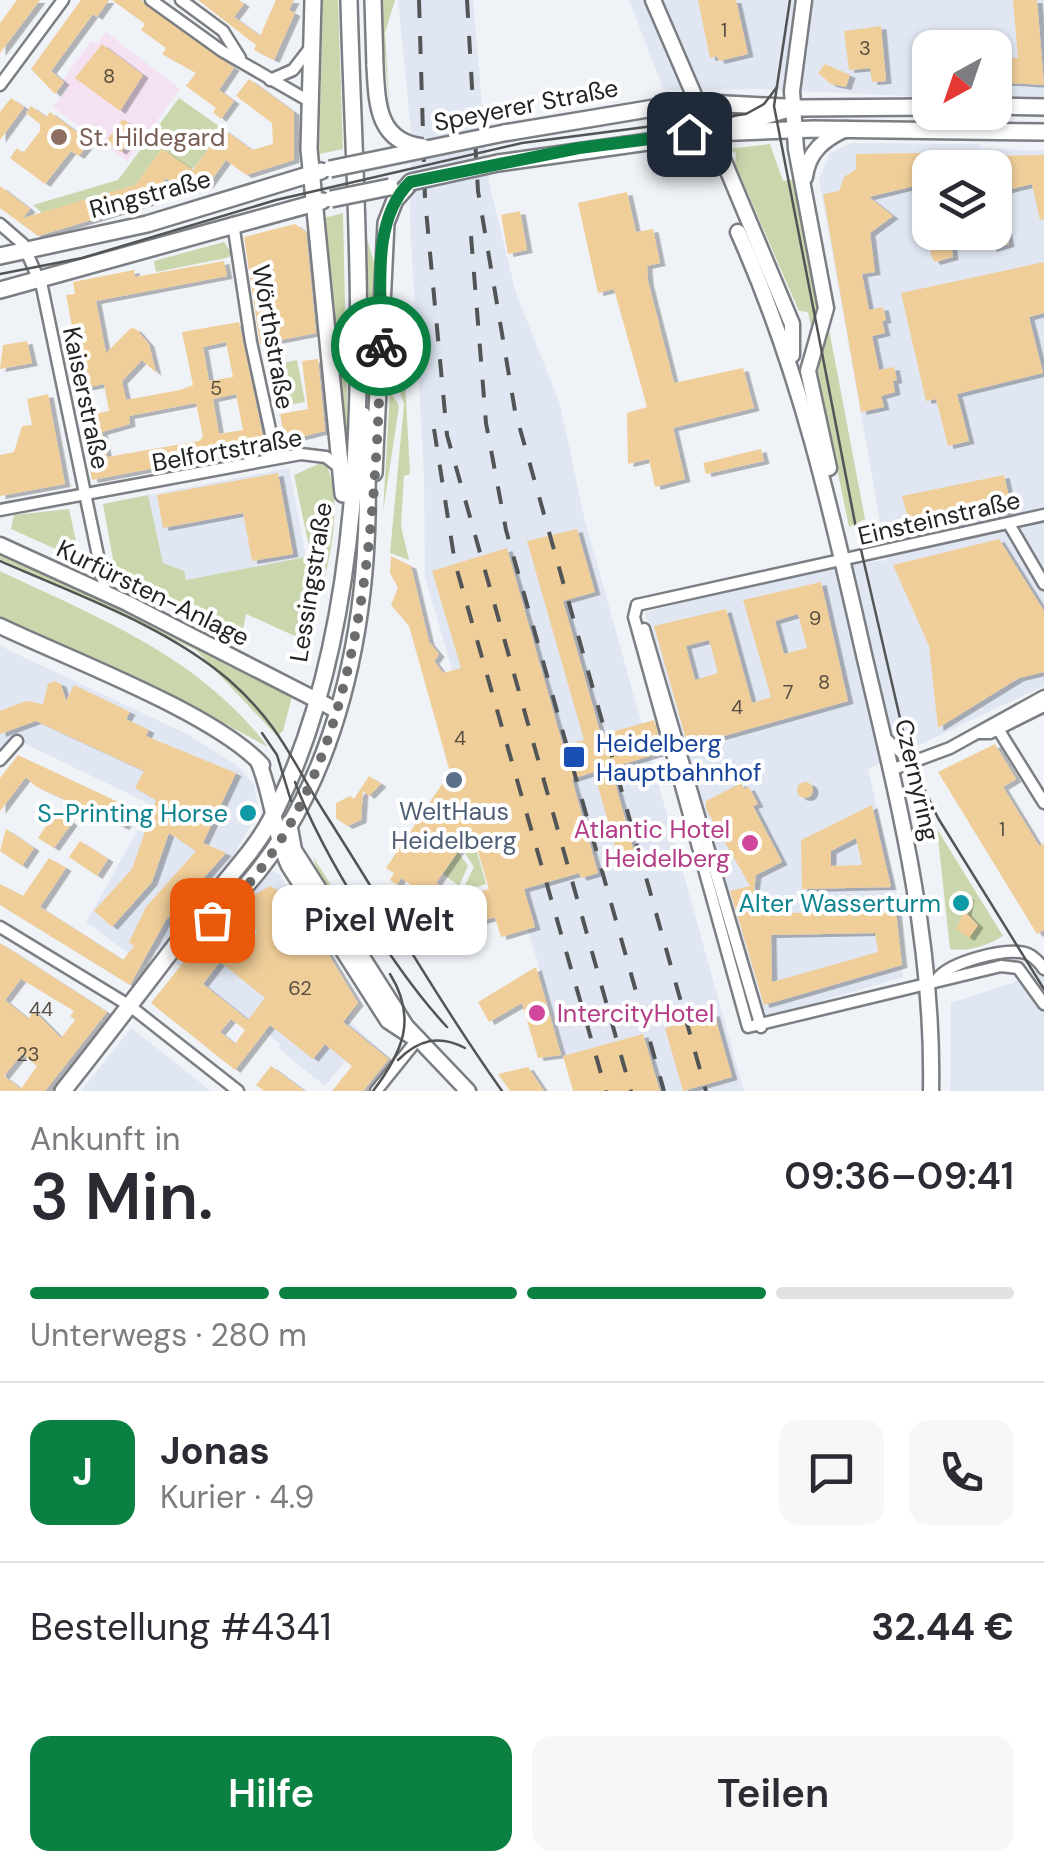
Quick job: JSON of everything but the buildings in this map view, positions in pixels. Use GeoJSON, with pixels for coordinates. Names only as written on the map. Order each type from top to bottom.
{"type":"FeatureCollection","features":[{"type":"Feature","properties":{"kind":"main road"},"geometry":{"type":"LineString","coordinates":[[313,0],[309,101],[312,173],[323,201],[346,526]]}},
{"type":"Feature","properties":{"kind":"main road","name":"Lessingstraße"},"geometry":{"type":"LineString","coordinates":[[184,940],[220,914],[289,823],[338,712],[360,610],[369,517],[356,356],[349,0]]}},
{"type":"Feature","properties":{"kind":"main road"},"geometry":{"type":"LineString","coordinates":[[372,0],[378,109],[383,123],[401,143],[432,148]]}},
{"type":"Feature","properties":{"kind":"main road"},"geometry":{"type":"LineString","coordinates":[[654,0],[694,102]]}},
{"type":"Feature","properties":{"kind":"main road","name":"Czernyring"},"geometry":{"type":"LineString","coordinates":[[804,0],[793,63],[794,129],[826,314],[808,371],[829,470],[826,484]]}},
{"type":"Feature","properties":{"kind":"main road","name":"Speyerer Straße"},"geometry":{"type":"LineString","coordinates":[[312,173],[608,112],[694,102],[794,108],[912,107]]}},
{"type":"Feature","properties":{"kind":"main road"},"geometry":{"type":"LineString","coordinates":[[1012,107],[1044,108]]}},
{"type":"Feature","properties":{"kind":"main road"},"geometry":{"type":"LineString","coordinates":[[708,133],[794,108]]}},
{"type":"Feature","properties":{"kind":"main road","name":"Speyerer Straße"},"geometry":{"type":"LineString","coordinates":[[323,201],[579,148],[708,133],[794,129],[1044,132]]}},
{"type":"Feature","properties":{"kind":"main road"},"geometry":{"type":"LineString","coordinates":[[804,183],[809,159],[824,141],[846,129]]}},
{"type":"Feature","properties":{"kind":"main road","name":"Czernyring"},"geometry":{"type":"LineString","coordinates":[[708,133],[792,324],[793,371]]}},
{"type":"Feature","properties":{"kind":"main road","name":"Ringstraße"},"geometry":{"type":"LineString","coordinates":[[0,256],[148,224],[312,173]]}},
{"type":"Feature","properties":{"kind":"main road"},"geometry":{"type":"LineString","coordinates":[[369,517],[386,223],[395,200],[410,182]]}},
{"type":"Feature","properties":{"kind":"main road","name":"Ringstraße"},"geometry":{"type":"LineString","coordinates":[[0,290],[323,201]]}},
{"type":"Feature","properties":{"kind":"main road","name":"Czernyring"},"geometry":{"type":"LineString","coordinates":[[738,232],[793,371],[826,484],[911,854],[934,979],[930,1091]]}},
{"type":"Feature","properties":{"kind":"main road","name":"Lessingstraße"},"geometry":{"type":"LineString","coordinates":[[184,940],[276,808],[317,699],[340,588],[356,356]]}},
{"type":"Feature","properties":{"kind":"main road","name":"Kurfürsten-Anlage"},"geometry":{"type":"LineString","coordinates":[[0,545],[106,594],[338,712]]}},
{"type":"Feature","properties":{"kind":"main road"},"geometry":{"type":"LineString","coordinates":[[340,588],[360,610]]}},
{"type":"Feature","properties":{"kind":"main road"},"geometry":{"type":"LineString","coordinates":[[0,626],[199,721],[258,761],[290,773],[305,792]]}},
{"type":"Feature","properties":{"kind":"main road"},"geometry":{"type":"LineString","coordinates":[[258,761],[276,808],[278,840],[289,866],[388,1020],[418,1040]]}},
{"type":"Feature","properties":{"kind":"main road"},"geometry":{"type":"LineString","coordinates":[[289,823],[294,850],[418,1040],[468,1091]]}},
{"type":"Feature","properties":{"kind":"main road"},"geometry":{"type":"LineString","coordinates":[[255,872],[266,866],[289,866]]}},
{"type":"Feature","properties":{"kind":"main road"},"geometry":{"type":"LineString","coordinates":[[63,1091],[184,940]]}},
{"type":"Feature","properties":{"kind":"street"},"geometry":{"type":"LineString","coordinates":[[0,85],[63,0]]}},
{"type":"Feature","properties":{"kind":"street"},"geometry":{"type":"LineString","coordinates":[[151,0],[222,52],[241,58]]}},
{"type":"Feature","properties":{"kind":"street"},"geometry":{"type":"LineString","coordinates":[[181,0],[223,31],[241,58],[270,80],[309,101]]}},
{"type":"Feature","properties":{"kind":"street"},"geometry":{"type":"LineString","coordinates":[[270,80],[293,70],[311,46]]}},
{"type":"Feature","properties":{"kind":"street","name":"Wörthstraße"},"geometry":{"type":"LineString","coordinates":[[233,223],[251,342],[276,457]]}},
{"type":"Feature","properties":{"kind":"street","name":"Kaiserstraße"},"geometry":{"type":"LineString","coordinates":[[0,224],[26,251],[40,281],[106,594]]}},
{"type":"Feature","properties":{"kind":"street","name":"Belfortstraße"},"geometry":{"type":"LineString","coordinates":[[0,510],[86,497],[276,457],[315,453],[340,468]]}},
{"type":"Feature","properties":{"kind":"street","name":"Einsteinstraße"},"geometry":{"type":"LineString","coordinates":[[637,605],[1044,515]]}},
{"type":"Feature","properties":{"kind":"street"},"geometry":{"type":"LineString","coordinates":[[1009,524],[1044,584]]}},
{"type":"Feature","properties":{"kind":"street"},"geometry":{"type":"LineString","coordinates":[[637,605],[761,1027]]}},
{"type":"Feature","properties":{"kind":"street"},"geometry":{"type":"LineString","coordinates":[[637,605],[634,618],[748,1027],[761,1027],[934,979],[946,981],[1012,966],[1026,975],[1044,1004]]}},
{"type":"Feature","properties":{"kind":"street"},"geometry":{"type":"LineString","coordinates":[[980,733],[986,725],[1044,696]]}},
{"type":"Feature","properties":{"kind":"street"},"geometry":{"type":"LineString","coordinates":[[890,770],[998,729],[1044,706]]}},
{"type":"Feature","properties":{"kind":"street"},"geometry":{"type":"LineString","coordinates":[[998,729],[1044,803]]}},
{"type":"Feature","properties":{"kind":"street"},"geometry":{"type":"LineString","coordinates":[[882,735],[905,756],[924,759]]}},
{"type":"Feature","properties":{"kind":"street"},"geometry":{"type":"LineString","coordinates":[[0,760],[18,741]]}},
{"type":"Feature","properties":{"kind":"street"},"geometry":{"type":"LineString","coordinates":[[0,927],[130,1006],[238,1091]]}},
{"type":"Feature","properties":{"kind":"street"},"geometry":{"type":"LineString","coordinates":[[934,979],[946,968],[1010,952],[1028,954],[1044,968]]}},
{"type":"Feature","properties":{"kind":"street"},"geometry":{"type":"LineString","coordinates":[[376,1091],[418,1040]]}},
{"type":"Feature","properties":{"kind":"shaded area"},"geometry":{"type":"Polygon","coordinates":[[[398,0],[473,0],[489,183],[516,293],[560,404],[584,517],[744,1091],[575,1091],[425,577],[424,476],[410,220],[411,132],[398,0]]]}},
{"type":"Feature","properties":{"kind":"shaded area"},"geometry":{"type":"Polygon","coordinates":[[[629,0],[1044,0],[1044,100],[1012,99],[1012,30],[912,30],[912,96],[663,88],[629,0]]]}},
{"type":"Feature","properties":{"kind":"shaded area"},"geometry":{"type":"Polygon","coordinates":[[[106,32],[180,89],[127,161],[53,107],[68,88],[61,83],[91,41],[98,43],[106,32]]]}},
{"type":"Feature","properties":{"kind":"shaded area"},"geometry":{"type":"Polygon","coordinates":[[[852,143],[979,144],[981,148],[1044,151],[1044,686],[868,769],[897,898],[903,977],[764,1018],[758,1014],[645,612],[815,570],[887,560],[819,179],[830,153],[852,143]]]}},
{"type":"Feature","properties":{"kind":"shaded area"},"geometry":{"type":"Polygon","coordinates":[[[289,468],[306,557],[186,580],[163,563],[148,495],[289,468]]]}},
{"type":"Feature","properties":{"kind":"shaded area"},"geometry":{"type":"Polygon","coordinates":[[[0,646],[189,735],[239,767],[254,785],[259,812],[237,849],[281,876],[358,1005],[348,1020],[390,1059],[371,1082],[345,1061],[325,1086],[278,1048],[280,1044],[156,948],[145,966],[86,922],[152,805],[15,739],[0,757],[0,646]]]}},
{"type":"Feature","properties":{"kind":"shaded area"},"geometry":{"type":"Polygon","coordinates":[[[1044,966],[1044,1091],[950,1091],[951,1003],[1012,983],[1044,966]]]}},
{"type":"Feature","properties":{"kind":"shaded area"},"geometry":{"type":"Polygon","coordinates":[[[131,1028],[211,1091],[81,1091],[131,1028]]]}},
{"type":"Feature","properties":{"kind":"green space"},"geometry":{"type":"Polygon","coordinates":[[[323,0],[338,0],[343,149],[319,154],[323,0]]]}},
{"type":"Feature","properties":{"kind":"green space"},"geometry":{"type":"Polygon","coordinates":[[[380,0],[395,0],[385,33],[390,115],[380,0]]]}},
{"type":"Feature","properties":{"kind":"green space"},"geometry":{"type":"Polygon","coordinates":[[[179,98],[223,129],[195,167],[190,169],[162,149],[135,185],[42,213],[33,205],[118,180],[179,98]]]}},
{"type":"Feature","properties":{"kind":"green space"},"geometry":{"type":"Polygon","coordinates":[[[770,144],[783,181],[797,179],[821,308],[813,335],[808,312],[799,311],[735,164],[736,153],[728,149],[770,144]]]}},
{"type":"Feature","properties":{"kind":"green space"},"geometry":{"type":"Polygon","coordinates":[[[343,213],[348,443],[320,219],[343,213]]]}},
{"type":"Feature","properties":{"kind":"green space"},"geometry":{"type":"Polygon","coordinates":[[[367,239],[377,272],[372,433],[367,239]]]}},
{"type":"Feature","properties":{"kind":"green space"},"geometry":{"type":"Polygon","coordinates":[[[224,242],[233,255],[156,272],[154,261],[224,242]]]}},
{"type":"Feature","properties":{"kind":"green space"},"geometry":{"type":"Polygon","coordinates":[[[392,307],[397,380],[405,381],[410,474],[404,476],[401,526],[409,560],[390,553],[404,404],[400,392],[390,383],[392,307]]]}},
{"type":"Feature","properties":{"kind":"green space"},"geometry":{"type":"Polygon","coordinates":[[[828,324],[865,519],[849,527],[815,361],[828,324]]]}},
{"type":"Feature","properties":{"kind":"green space"},"geometry":{"type":"Polygon","coordinates":[[[297,360],[305,402],[276,408],[267,366],[297,360]]]}},
{"type":"Feature","properties":{"kind":"green space"},"geometry":{"type":"Polygon","coordinates":[[[390,391],[399,406],[383,512],[390,391]]]}},
{"type":"Feature","properties":{"kind":"green space"},"geometry":{"type":"Polygon","coordinates":[[[325,461],[332,482],[334,527],[308,642],[246,614],[242,635],[116,576],[103,504],[148,495],[163,563],[184,571],[186,580],[311,556],[294,475],[325,461]]]}},
{"type":"Feature","properties":{"kind":"green space"},"geometry":{"type":"Polygon","coordinates":[[[69,509],[80,560],[11,529],[14,515],[69,509]]]}},
{"type":"Feature","properties":{"kind":"green space"},"geometry":{"type":"Polygon","coordinates":[[[0,550],[293,693],[283,731],[277,736],[196,650],[0,559],[0,550]]]}},
{"type":"Feature","properties":{"kind":"green space"},"geometry":{"type":"Polygon","coordinates":[[[0,571],[110,624],[179,664],[211,688],[268,747],[159,688],[0,617],[0,571]]]}},
{"type":"Feature","properties":{"kind":"green space"},"geometry":{"type":"Polygon","coordinates":[[[937,829],[1003,936],[990,943],[964,950],[950,949],[937,829]]]}},
{"type":"Feature","properties":{"kind":"green space"},"geometry":{"type":"Polygon","coordinates":[[[472,834],[486,884],[462,891],[474,867],[462,849],[472,834]]]}},
{"type":"Feature","properties":{"kind":"green space"},"geometry":{"type":"Polygon","coordinates":[[[458,852],[468,866],[459,886],[443,874],[458,852]]]}},
{"type":"Feature","properties":{"kind":"green space"},"geometry":{"type":"Polygon","coordinates":[[[313,857],[369,944],[365,947],[319,875],[313,857]]]}},
{"type":"Feature","properties":{"kind":"tram line"},"geometry":{"type":"LineString","coordinates":[[790,0],[774,106],[856,528],[909,757],[938,818],[1044,989]]}},
{"type":"Feature","properties":{"kind":"tram line"},"geometry":{"type":"LineString","coordinates":[[0,274],[82,258],[276,200],[522,143],[746,114],[764,104],[777,87]]}},
{"type":"Feature","properties":{"kind":"tram line"},"geometry":{"type":"LineString","coordinates":[[0,561],[177,643],[229,680],[261,712],[502,1091]]}},
{"type":"Feature","properties":{"kind":"tram line"},"geometry":{"type":"LineString","coordinates":[[262,733],[277,755],[291,801]]}},
{"type":"Feature","properties":{"kind":"tram line"},"geometry":{"type":"LineString","coordinates":[[295,782],[323,843],[361,910],[405,975],[447,1027]]}},
{"type":"Feature","properties":{"kind":"tram line"},"geometry":{"type":"LineString","coordinates":[[373,1091],[392,1063],[403,1035],[403,1006],[390,974]]}},
{"type":"Feature","properties":{"kind":"tram line"},"geometry":{"type":"LineString","coordinates":[[398,1060],[429,1041],[446,1041],[465,1048]]}},
{"type":"Feature","properties":{"kind":"railway"},"geometry":{"type":"LineString","coordinates":[[419,0],[425,199],[447,435],[631,1091]]}},
{"type":"Feature","properties":{"kind":"railway"},"geometry":{"type":"LineString","coordinates":[[467,0],[478,191],[515,411],[706,1091]]}},
{"type":"Feature","properties":{"kind":"railway"},"geometry":{"type":"LineString","coordinates":[[471,236],[486,423],[506,530],[664,1091]]}},
{"type":"Feature","properties":{"kind":"railway"},"geometry":{"type":"LineString","coordinates":[[434,429],[455,563],[606,1091]]}},
{"type":"Feature","properties":{"kind":"way so far"},"geometry":{"type":"LineString","coordinates":[[212,920],[261,865],[284,832],[338,712],[360,610],[376,452],[381,346]]}},
{"type":"Feature","properties":{"kind":"place","name":"St. Hildegard"},"geometry":{"type":"Point","coordinates":[59,137]}},
{"type":"Feature","properties":{"kind":"place","name":"Heidelberg Hauptbahnhof"},"geometry":{"type":"Point","coordinates":[574,757]}},
{"type":"Feature","properties":{"kind":"place","name":"WeltHaus Heidelberg"},"geometry":{"type":"Point","coordinates":[454,780]}},
{"type":"Feature","properties":{"kind":"place","name":"S-Printing Horse"},"geometry":{"type":"Point","coordinates":[248,813]}},
{"type":"Feature","properties":{"kind":"place","name":"Atlantic Hotel Heidelberg"},"geometry":{"type":"Point","coordinates":[750,843]}},
{"type":"Feature","properties":{"kind":"place","name":"Alter Wasserturm"},"geometry":{"type":"Point","coordinates":[961,903]}},
{"type":"Feature","properties":{"kind":"place","name":"Pixel Welt"},"geometry":{"type":"Point","coordinates":[212,920]}},
{"type":"Feature","properties":{"kind":"place","name":"IntercityHotel"},"geometry":{"type":"Point","coordinates":[537,1013]}},
{"type":"Feature","properties":{"kind":"route"},"geometry":{"type":"LineString","coordinates":[[381,346],[386,223],[395,200],[410,182],[579,148],[689,134]]}}]}
